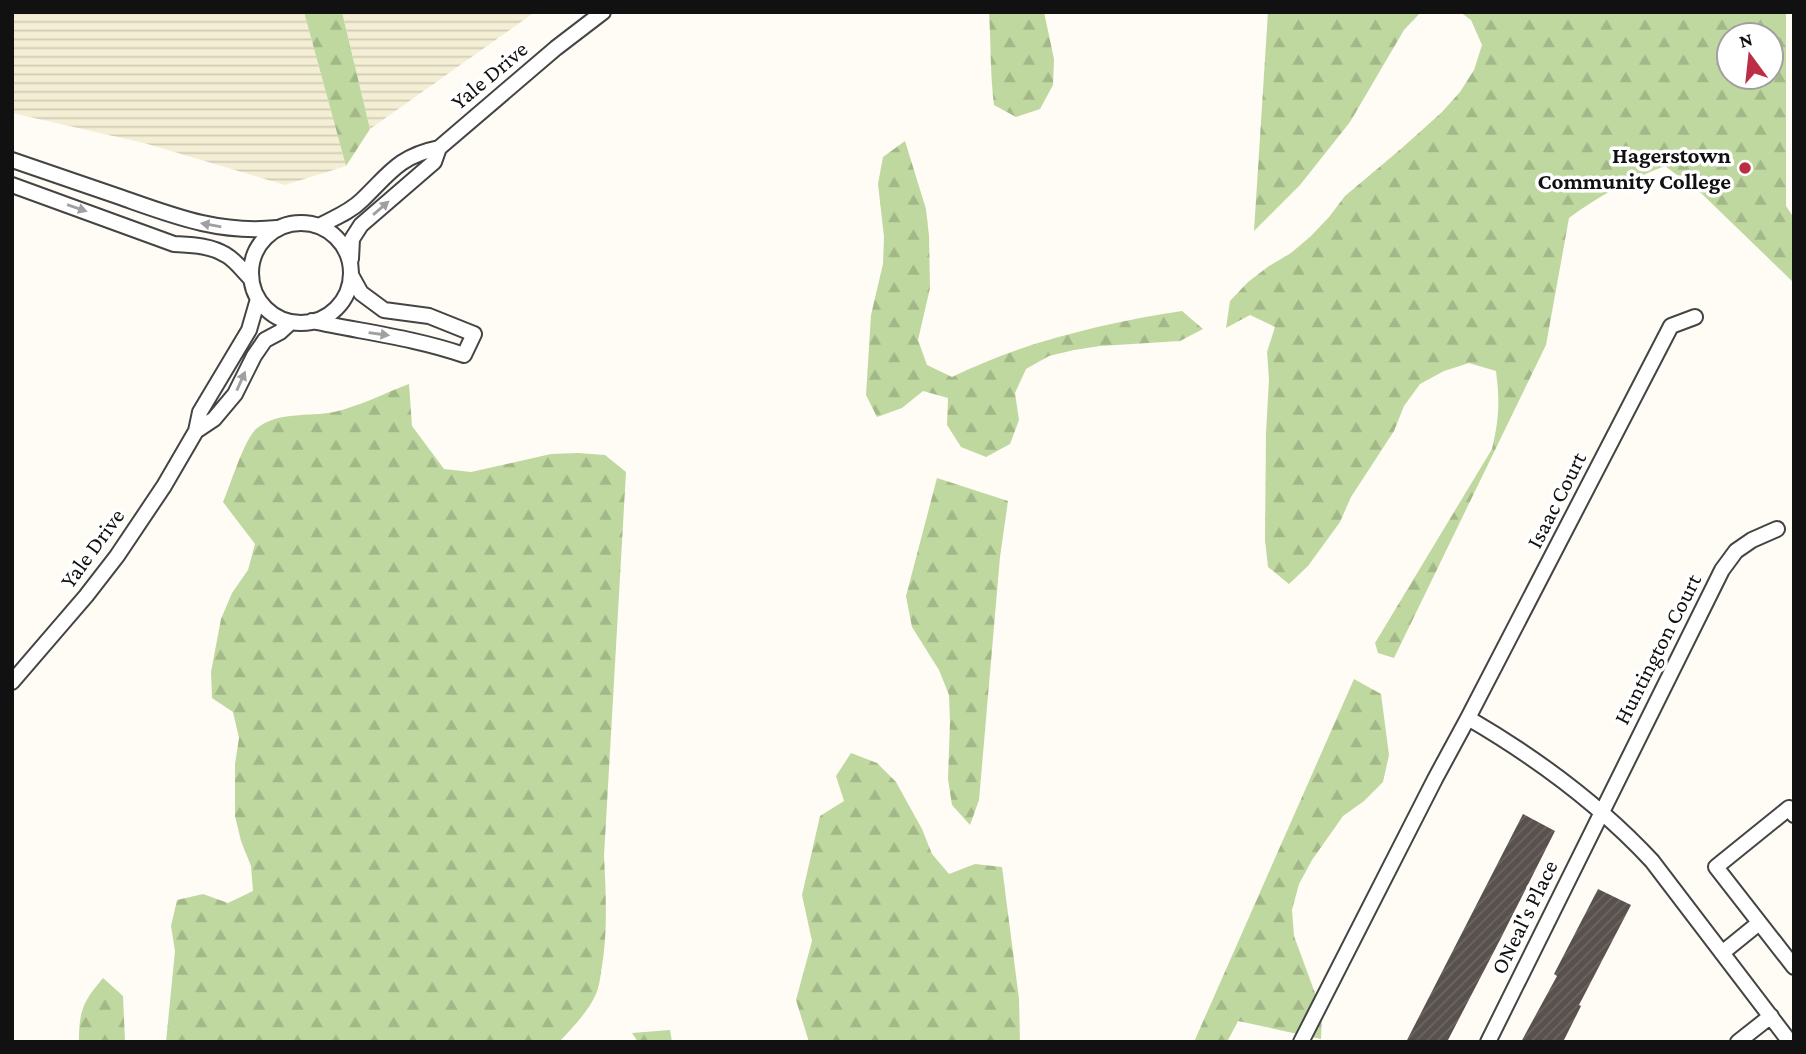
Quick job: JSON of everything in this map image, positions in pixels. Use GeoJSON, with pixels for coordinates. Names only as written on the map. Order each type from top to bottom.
{"type":"FeatureCollection","features":[{"type":"Feature","properties":{"kind":"street","name":"Yale Drive"},"geometry":{"type":"LineString","coordinates":[[319,226],[361,202],[393,168],[420,152],[439,148],[556,48],[603,12]]}},
{"type":"Feature","properties":{"kind":"street","name":"Yale Drive"},"geometry":{"type":"LineString","coordinates":[[351,269],[352,239],[361,225],[434,162],[439,148]]}},
{"type":"Feature","properties":{"kind":"street"},"geometry":{"type":"LineString","coordinates":[[12,160],[192,222],[254,230],[299,223],[319,226],[336,237],[348,254],[361,293],[384,310],[429,316],[474,334],[464,355],[397,337],[312,321],[291,322],[272,314],[258,299],[251,279],[257,249],[263,240],[279,228]]}},
{"type":"Feature","properties":{"kind":"street"},"geometry":{"type":"LineString","coordinates":[[12,185],[174,244],[211,248],[227,256],[251,279]]}},
{"type":"Feature","properties":{"kind":"street"},"geometry":{"type":"LineString","coordinates":[[312,321],[332,312],[340,304],[346,295],[351,269]]}},
{"type":"Feature","properties":{"kind":"street","name":"Yale Drive"},"geometry":{"type":"LineString","coordinates":[[12,682],[86,596],[117,556],[164,486],[196,431],[200,412],[249,330],[258,299]]}},
{"type":"Feature","properties":{"kind":"street","name":"Isaac Court"},"geometry":{"type":"LineString","coordinates":[[1301,1042],[1434,779],[1671,326],[1695,317]]}},
{"type":"Feature","properties":{"kind":"street","name":"Yale Drive"},"geometry":{"type":"LineString","coordinates":[[196,431],[214,419],[235,394],[265,340],[291,322]]}},
{"type":"Feature","properties":{"kind":"street","name":"Huntington Court"},"geometry":{"type":"LineString","coordinates":[[1601,811],[1722,570],[1736,551],[1752,540],[1777,529]]}},
{"type":"Feature","properties":{"kind":"street"},"geometry":{"type":"LineString","coordinates":[[1468,718],[1539,764],[1629,836],[1652,861],[1790,1042]]}},
{"type":"Feature","properties":{"kind":"street"},"geometry":{"type":"LineString","coordinates":[[1794,815],[1789,808],[1716,867],[1794,967]]}},
{"type":"Feature","properties":{"kind":"street","name":"ONeal's Place"},"geometry":{"type":"LineString","coordinates":[[1488,1042],[1601,811]]}},
{"type":"Feature","properties":{"kind":"street"},"geometry":{"type":"LineString","coordinates":[[1723,953],[1759,923]]}},
{"type":"Feature","properties":{"kind":"street"},"geometry":{"type":"LineString","coordinates":[[1738,1042],[1771,1016]]}},
{"type":"Feature","properties":{"kind":"shaded area"},"geometry":{"type":"Polygon","coordinates":[[[12,12],[304,12],[346,166],[285,185],[144,143],[12,113],[12,12]]]}},
{"type":"Feature","properties":{"kind":"shaded area"},"geometry":{"type":"Polygon","coordinates":[[[342,12],[535,12],[370,129],[342,12]]]}},
{"type":"Feature","properties":{"kind":"green space"},"geometry":{"type":"Polygon","coordinates":[[[304,12],[342,12],[370,129],[346,166],[304,12]]]}},
{"type":"Feature","properties":{"kind":"green space"},"geometry":{"type":"Polygon","coordinates":[[[989,12],[1044,12],[1054,59],[1053,85],[1040,109],[1016,117],[994,105],[989,12]]]}},
{"type":"Feature","properties":{"kind":"green space"},"geometry":{"type":"Polygon","coordinates":[[[1268,12],[1421,12],[1404,30],[1350,122],[1300,185],[1254,231],[1268,12]]]}},
{"type":"Feature","properties":{"kind":"green space"},"geometry":{"type":"Polygon","coordinates":[[[1460,12],[1786,12],[1786,206],[1794,218],[1794,283],[1701,193],[1665,166],[1591,202],[1569,218],[1546,345],[1394,658],[1378,653],[1375,643],[1492,449],[1498,410],[1496,371],[1469,363],[1444,371],[1420,384],[1404,406],[1394,431],[1351,497],[1340,522],[1308,566],[1289,584],[1268,567],[1265,540],[1269,379],[1267,352],[1275,327],[1250,315],[1226,328],[1230,301],[1248,282],[1311,236],[1345,196],[1442,112],[1460,92],[1474,70],[1482,45],[1471,20],[1460,12]]]}},
{"type":"Feature","properties":{"kind":"green space"},"geometry":{"type":"Polygon","coordinates":[[[905,141],[926,209],[929,236],[930,288],[918,340],[927,365],[952,377],[1007,354],[1064,335],[1182,311],[1203,329],[1180,341],[1074,350],[1049,356],[1026,369],[1015,393],[1019,420],[1010,444],[986,457],[961,447],[947,425],[948,398],[923,391],[902,408],[877,417],[866,395],[871,315],[883,264],[884,237],[878,184],[883,157],[905,141]]]}},
{"type":"Feature","properties":{"kind":"green space"},"geometry":{"type":"Polygon","coordinates":[[[409,384],[412,426],[444,469],[471,472],[551,454],[578,453],[605,455],[626,472],[604,856],[606,929],[597,991],[593,1001],[559,1042],[166,1042],[175,951],[171,926],[177,900],[203,894],[228,903],[253,891],[251,866],[235,816],[235,764],[239,738],[233,712],[212,698],[211,672],[221,619],[232,593],[248,570],[255,544],[223,502],[251,435],[264,423],[283,417],[334,412],[409,384]]]}},
{"type":"Feature","properties":{"kind":"green space"},"geometry":{"type":"Polygon","coordinates":[[[937,478],[1008,501],[1000,557],[979,800],[970,825],[952,805],[948,779],[949,695],[939,670],[912,627],[906,596],[937,478]]]}},
{"type":"Feature","properties":{"kind":"green space"},"geometry":{"type":"Polygon","coordinates":[[[1354,679],[1381,694],[1389,755],[1383,782],[1364,801],[1343,816],[1312,860],[1299,884],[1292,910],[1294,936],[1322,1012],[1321,1039],[1238,1021],[1227,1042],[1194,1042],[1354,679]]]}},
{"type":"Feature","properties":{"kind":"green space"},"geometry":{"type":"Polygon","coordinates":[[[851,753],[877,763],[896,782],[922,829],[932,854],[949,874],[975,864],[1002,867],[1019,999],[1020,1042],[809,1042],[796,1000],[812,941],[802,895],[820,816],[844,801],[836,776],[851,753]]]}},
{"type":"Feature","properties":{"kind":"green space"},"geometry":{"type":"Polygon","coordinates":[[[103,978],[123,996],[125,1042],[79,1042],[84,1007],[103,978]]]}},
{"type":"Feature","properties":{"kind":"green space"},"geometry":{"type":"Polygon","coordinates":[[[670,1030],[672,1042],[638,1042],[632,1033],[670,1030]]]}},
{"type":"Feature","properties":{"kind":"building"},"geometry":{"type":"Polygon","coordinates":[[[1523,814],[1555,831],[1502,936],[1447,1042],[1406,1042],[1523,814]]]}},
{"type":"Feature","properties":{"kind":"building"},"geometry":{"type":"Polygon","coordinates":[[[1598,889],[1631,905],[1579,1005],[1581,1006],[1563,1042],[1521,1042],[1557,976],[1554,974],[1598,889]]]}},
{"type":"Feature","properties":{"kind":"place","name":"Hagerstown Community College"},"geometry":{"type":"Point","coordinates":[1745,168]}}]}
